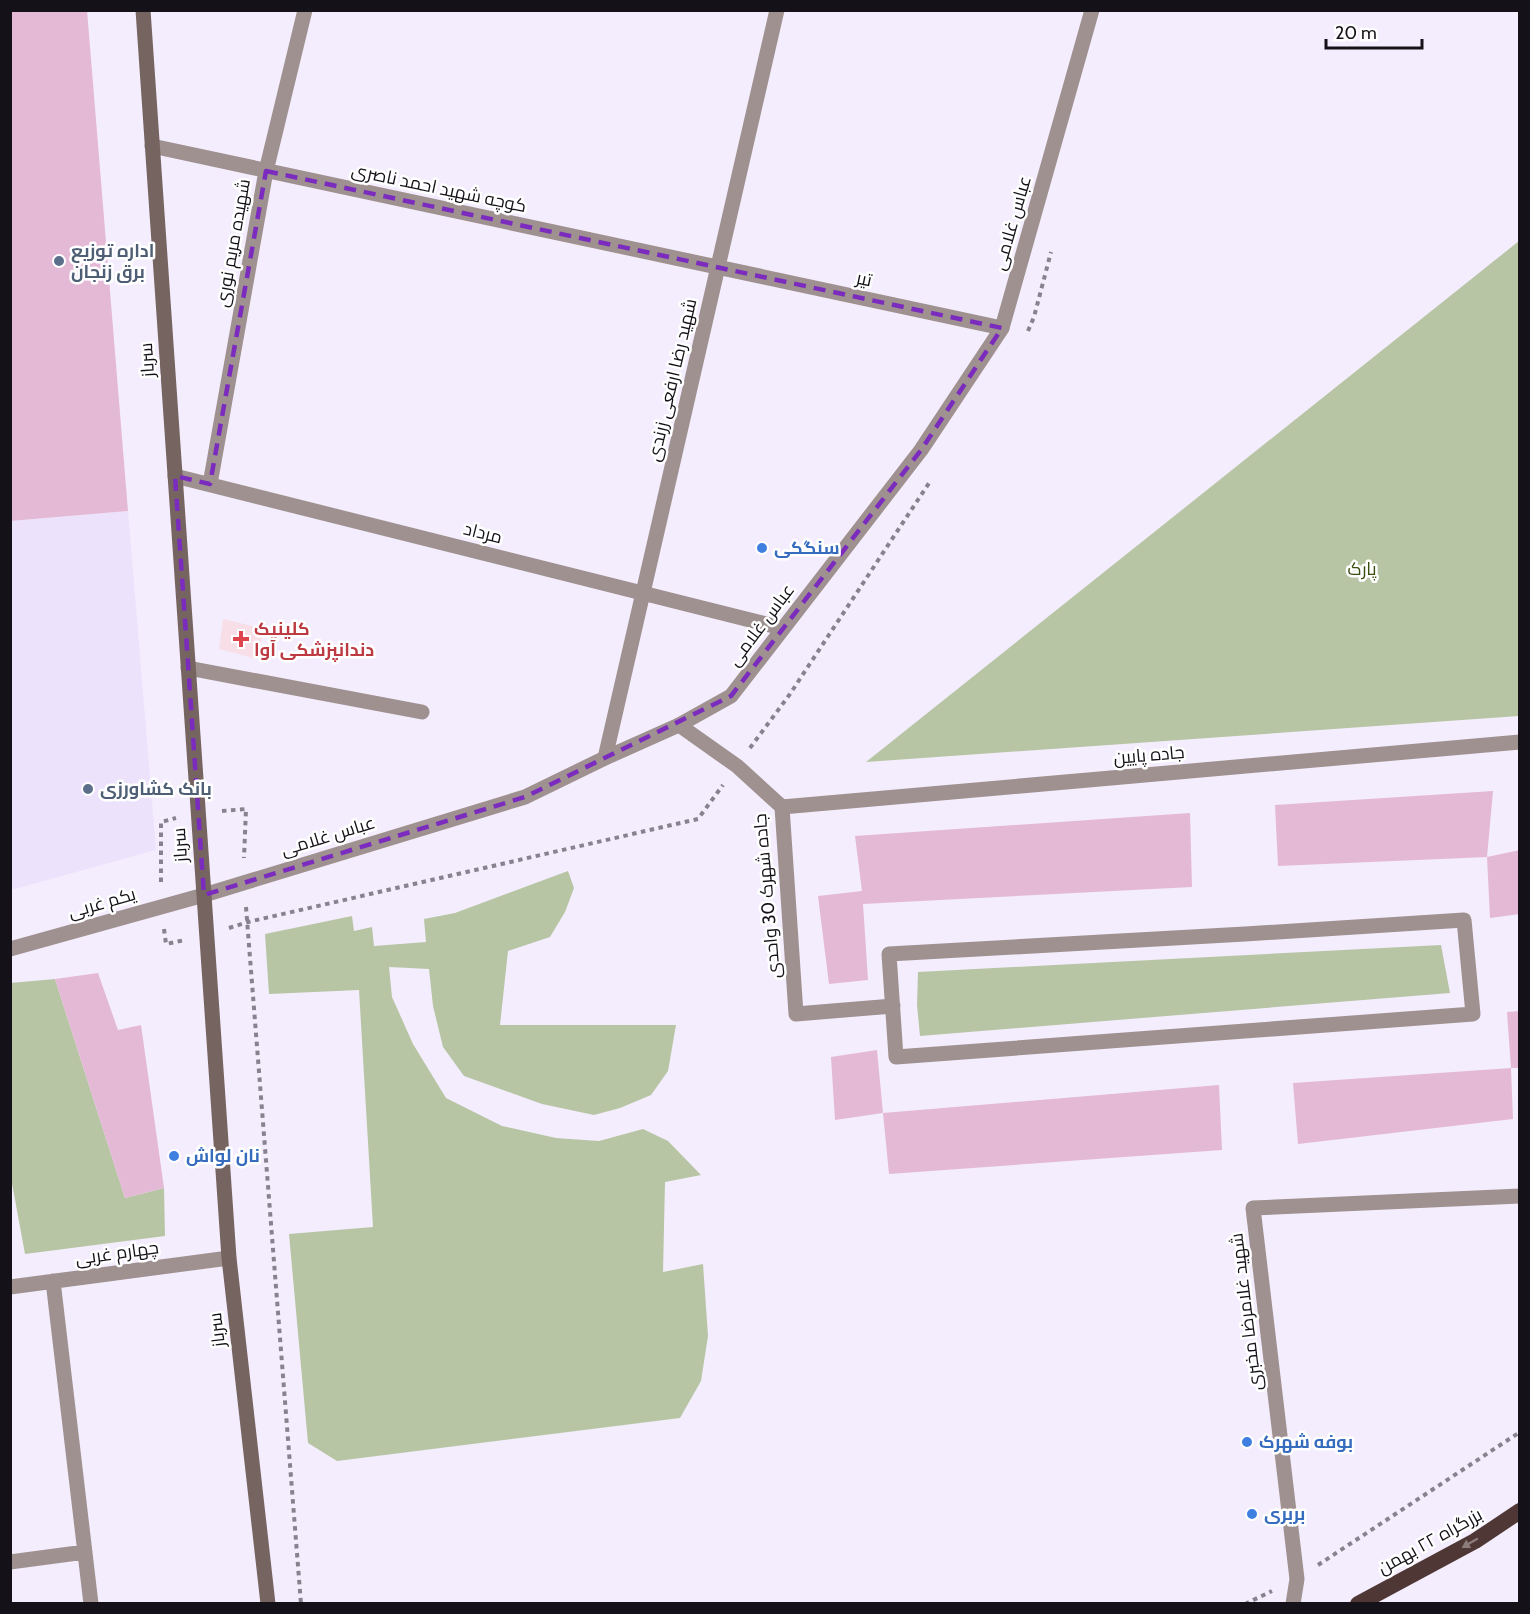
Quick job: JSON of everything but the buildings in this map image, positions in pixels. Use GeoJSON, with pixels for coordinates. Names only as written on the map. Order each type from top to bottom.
{"type":"FeatureCollection","features":[{"type":"Feature","properties":{"kind":"highway","name":"بزرگراه ۲۲ بهمن"},"geometry":{"type":"LineString","coordinates":[[1358,1604],[1475,1541],[1520,1511]]}},
{"type":"Feature","properties":{"kind":"main road","name":"سرباز"},"geometry":{"type":"LineString","coordinates":[[143,10],[228,1258],[268,1604]]}},
{"type":"Feature","properties":{"kind":"street","name":"شهیده مریم نوری"},"geometry":{"type":"LineString","coordinates":[[210,484],[266,171],[305,10]]}},
{"type":"Feature","properties":{"kind":"street","name":"شهید رضا ارفعی زرندی"},"geometry":{"type":"LineString","coordinates":[[605,758],[777,10]]}},
{"type":"Feature","properties":{"kind":"street","name":"عباس غلامی"},"geometry":{"type":"LineString","coordinates":[[204,895],[525,797],[679,725],[731,696],[921,450],[1002,328],[1092,10]]}},
{"type":"Feature","properties":{"kind":"street","name":"کوچه شهید احمد ناصری"},"geometry":{"type":"LineString","coordinates":[[152,146],[718,267]]}},
{"type":"Feature","properties":{"kind":"street","name":"تیر"},"geometry":{"type":"LineString","coordinates":[[718,267],[1002,328]]}},
{"type":"Feature","properties":{"kind":"street","name":"مرداد"},"geometry":{"type":"LineString","coordinates":[[175,476],[782,628]]}},
{"type":"Feature","properties":{"kind":"street"},"geometry":{"type":"LineString","coordinates":[[188,668],[422,712]]}},
{"type":"Feature","properties":{"kind":"street","name":"جاده شهرک 30 واحدی"},"geometry":{"type":"LineString","coordinates":[[679,725],[737,766],[782,807],[796,1014],[893,1006]]}},
{"type":"Feature","properties":{"kind":"street","name":"جاده پایین"},"geometry":{"type":"LineString","coordinates":[[782,807],[1520,742]]}},
{"type":"Feature","properties":{"kind":"street","name":"یکم غربی"},"geometry":{"type":"LineString","coordinates":[[10,949],[204,895]]}},
{"type":"Feature","properties":{"kind":"street"},"geometry":{"type":"LineString","coordinates":[[1464,920],[1473,1014],[896,1057],[893,1006],[889,954],[1464,920]]}},
{"type":"Feature","properties":{"kind":"street","name":"شهید غلامرضا مخبری"},"geometry":{"type":"LineString","coordinates":[[1293,1604],[1297,1579],[1253,1208],[1520,1196]]}},
{"type":"Feature","properties":{"kind":"street","name":"چهارم غربی"},"geometry":{"type":"LineString","coordinates":[[10,1287],[228,1258]]}},
{"type":"Feature","properties":{"kind":"street"},"geometry":{"type":"LineString","coordinates":[[53,1281],[91,1604]]}},
{"type":"Feature","properties":{"kind":"street"},"geometry":{"type":"LineString","coordinates":[[10,1562],[85,1552]]}},
{"type":"Feature","properties":{"kind":"path"},"geometry":{"type":"LineString","coordinates":[[1026,335],[1034,317],[1052,249]]}},
{"type":"Feature","properties":{"kind":"path"},"geometry":{"type":"LineString","coordinates":[[301,1604],[248,922],[698,819],[790,694],[937,471]]}},
{"type":"Feature","properties":{"kind":"path"},"geometry":{"type":"LineString","coordinates":[[1245,1604],[1297,1579],[1520,1432]]}},
{"type":"Feature","properties":{"kind":"highlighted area"},"geometry":{"type":"Polygon","coordinates":[[[266,171],[1002,328],[921,450],[731,696],[525,797],[204,895],[175,476],[210,484],[266,171]]]}},
{"type":"Feature","properties":{"kind":"shaded area"},"geometry":{"type":"Polygon","coordinates":[[[128,511],[156,850],[11,890],[11,521],[128,511]]]}},
{"type":"Feature","properties":{"kind":"shaded area","name":"کلینیک دندانپزشکی آوا"},"geometry":{"type":"Polygon","coordinates":[[[223,619],[264,629],[257,659],[219,649],[223,619]]]}},
{"type":"Feature","properties":{"kind":"green space","name":"پارک"},"geometry":{"type":"Polygon","coordinates":[[[1519,241],[1519,716],[866,762],[1519,241]]]}},
{"type":"Feature","properties":{"kind":"green space"},"geometry":{"type":"Polygon","coordinates":[[[568,871],[574,888],[565,912],[550,937],[508,951],[500,1025],[676,1025],[668,1071],[651,1095],[620,1108],[594,1115],[542,1104],[464,1076],[443,1047],[433,1006],[429,969],[389,967],[392,997],[413,1044],[446,1098],[502,1126],[556,1138],[599,1141],[643,1129],[668,1141],[701,1175],[665,1182],[663,1272],[703,1264],[708,1336],[701,1381],[680,1418],[337,1461],[308,1443],[289,1234],[373,1227],[359,990],[269,994],[265,934],[352,916],[354,931],[372,927],[374,946],[426,942],[424,919],[455,913],[568,871]]]}},
{"type":"Feature","properties":{"kind":"green space"},"geometry":{"type":"Polygon","coordinates":[[[1441,945],[1450,993],[920,1036],[917,1005],[918,972],[1441,945]]]}},
{"type":"Feature","properties":{"kind":"green space"},"geometry":{"type":"Polygon","coordinates":[[[55,979],[125,1198],[164,1188],[165,1236],[25,1254],[11,1178],[10,983],[55,979]]]}},
{"type":"Feature","properties":{"kind":"place","name":"اداره توزیع برق زنجان"},"geometry":{"type":"Point","coordinates":[59,261]}},
{"type":"Feature","properties":{"kind":"place","name":"سنگکی"},"geometry":{"type":"Point","coordinates":[762,548]}},
{"type":"Feature","properties":{"kind":"place","name":"کلینیک دندانپزشکی آوا"},"geometry":{"type":"Point","coordinates":[241,639]}},
{"type":"Feature","properties":{"kind":"place","name":"بانک کشاورزی"},"geometry":{"type":"Point","coordinates":[88,789]}},
{"type":"Feature","properties":{"kind":"place","name":"نان لواش"},"geometry":{"type":"Point","coordinates":[174,1156]}},
{"type":"Feature","properties":{"kind":"place","name":"بوفه شهرک"},"geometry":{"type":"Point","coordinates":[1247,1442]}},
{"type":"Feature","properties":{"kind":"place","name":"بربری"},"geometry":{"type":"Point","coordinates":[1252,1514]}}]}
